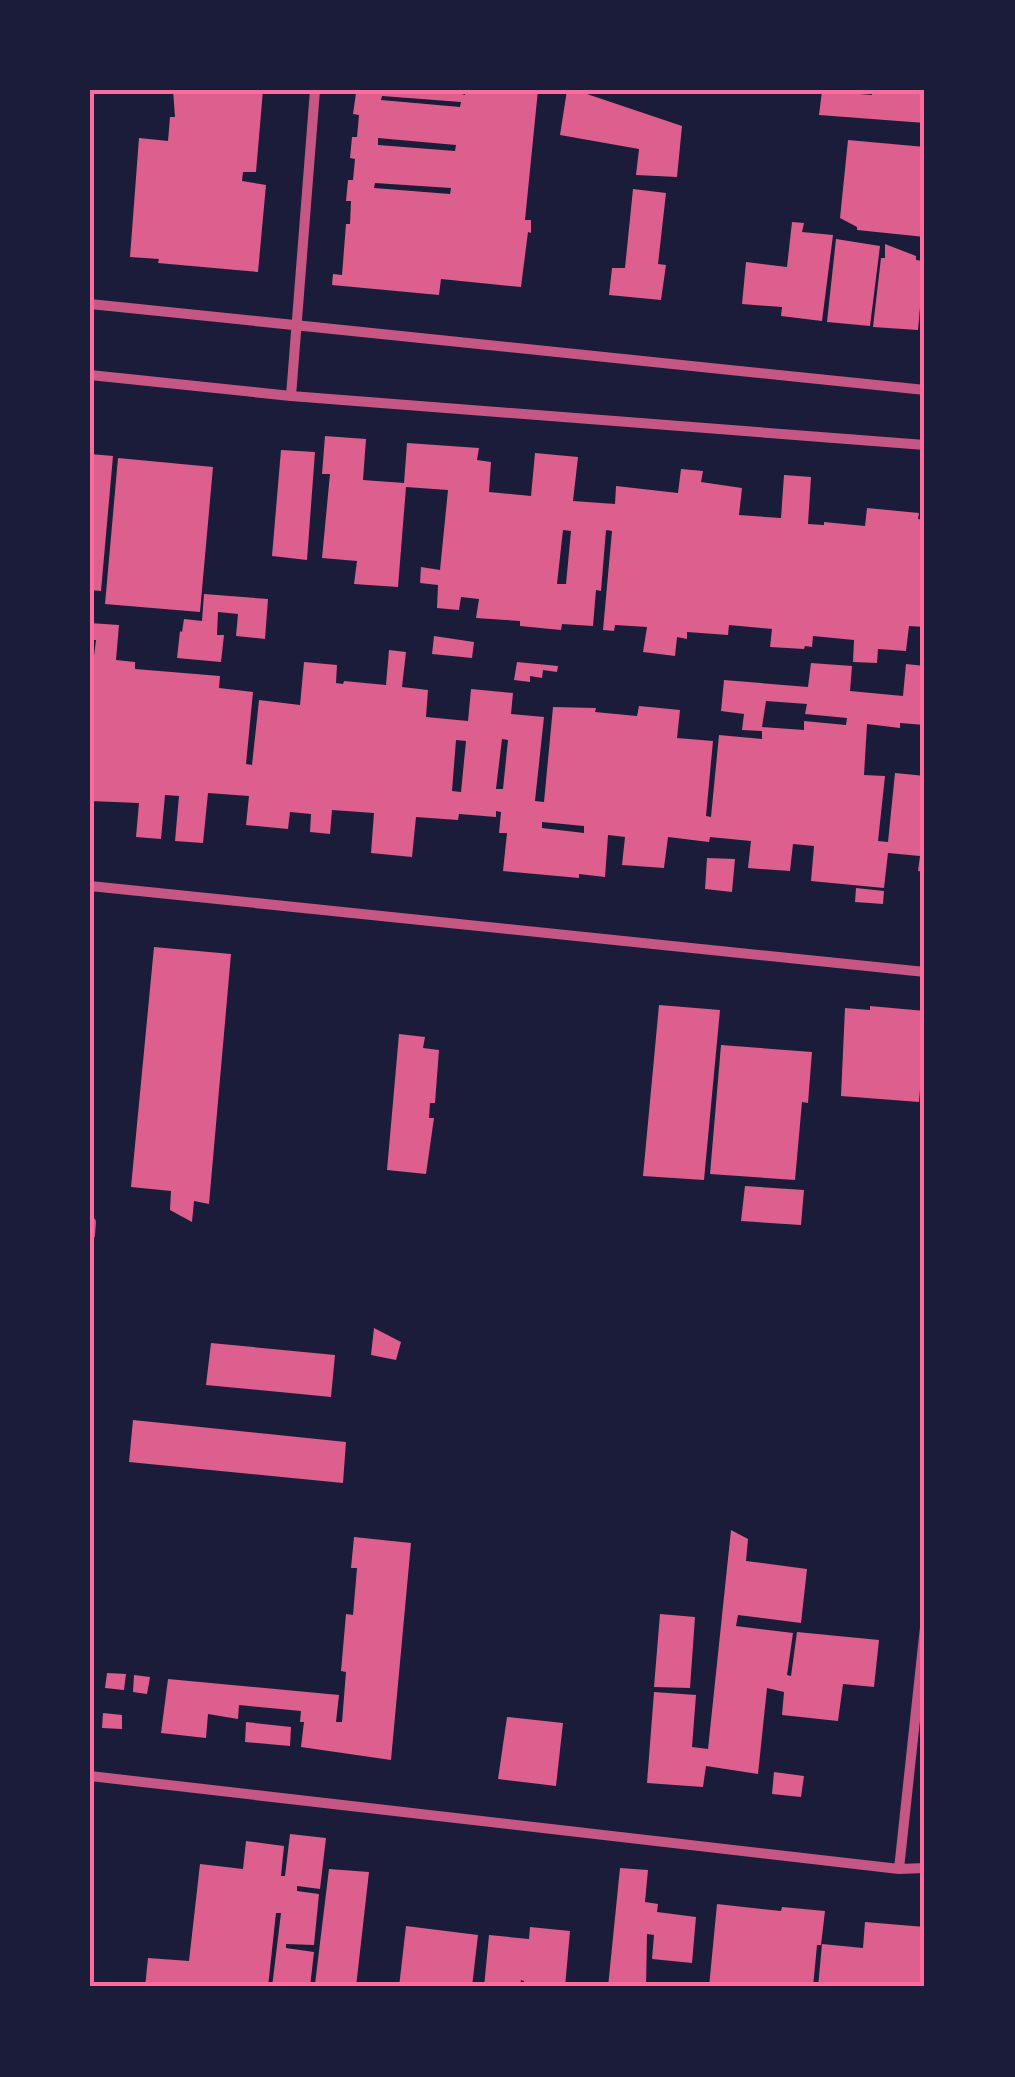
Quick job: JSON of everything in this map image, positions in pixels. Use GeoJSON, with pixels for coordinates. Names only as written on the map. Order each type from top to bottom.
{"type":"FeatureCollection","features":[{"type":"Feature","properties":{"kind":"street"},"geometry":{"type":"LineString","coordinates":[[291,396],[315,90]]}},
{"type":"Feature","properties":{"kind":"street"},"geometry":{"type":"LineString","coordinates":[[90,304],[925,390]]}},
{"type":"Feature","properties":{"kind":"street"},"geometry":{"type":"LineString","coordinates":[[90,375],[291,396],[925,445]]}},
{"type":"Feature","properties":{"kind":"street"},"geometry":{"type":"LineString","coordinates":[[90,886],[925,972]]}},
{"type":"Feature","properties":{"kind":"street"},"geometry":{"type":"LineString","coordinates":[[90,1235],[91,1222]]}},
{"type":"Feature","properties":{"kind":"street"},"geometry":{"type":"LineString","coordinates":[[898,1869],[925,1627]]}},
{"type":"Feature","properties":{"kind":"street"},"geometry":{"type":"LineString","coordinates":[[90,1776],[898,1869],[925,1868]]}},
{"type":"Feature","properties":{"kind":"building"},"geometry":{"type":"Polygon","coordinates":[[[173,90],[263,90],[256,172],[243,172],[242,181],[266,185],[258,272],[130,257],[139,138],[168,141],[170,117],[175,117],[173,90]]]}},
{"type":"Feature","properties":{"kind":"building"},"geometry":{"type":"Polygon","coordinates":[[[361,90],[462,90],[465,95],[465,90],[538,90],[525,220],[531,220],[531,233],[528,232],[521,287],[441,279],[439,295],[332,285],[333,274],[342,275],[346,224],[350,224],[351,201],[346,201],[348,180],[353,180],[355,159],[350,158],[359,115],[353,114],[356,93],[361,94],[361,90]],[[382,96],[381,100],[460,107],[461,102],[382,96]],[[378,138],[378,145],[455,151],[456,145],[378,138]],[[375,183],[374,188],[450,194],[451,188],[375,183]]]}},
{"type":"Feature","properties":{"kind":"building"},"geometry":{"type":"Polygon","coordinates":[[[567,90],[682,126],[677,177],[636,175],[639,149],[560,135],[567,90]]]}},
{"type":"Feature","properties":{"kind":"building"},"geometry":{"type":"Polygon","coordinates":[[[872,90],[925,90],[925,123],[819,115],[822,91],[872,95],[872,90]]]}},
{"type":"Feature","properties":{"kind":"building"},"geometry":{"type":"Polygon","coordinates":[[[848,140],[925,147],[925,237],[857,230],[840,218],[848,140]]]}},
{"type":"Feature","properties":{"kind":"building"},"geometry":{"type":"Polygon","coordinates":[[[633,189],[666,193],[658,264],[666,265],[661,300],[609,295],[612,268],[625,268],[633,189]]]}},
{"type":"Feature","properties":{"kind":"building"},"geometry":{"type":"Polygon","coordinates":[[[792,222],[804,223],[802,232],[833,235],[822,321],[781,316],[782,307],[742,304],[746,262],[787,267],[792,222]]]}},
{"type":"Feature","properties":{"kind":"building"},"geometry":{"type":"Polygon","coordinates":[[[836,239],[880,246],[870,326],[827,322],[836,239]]]}},
{"type":"Feature","properties":{"kind":"building"},"geometry":{"type":"Polygon","coordinates":[[[885,244],[924,261],[918,330],[873,327],[885,244]]]}},
{"type":"Feature","properties":{"kind":"building"},"geometry":{"type":"Polygon","coordinates":[[[325,436],[366,439],[363,480],[404,483],[407,443],[479,448],[477,460],[491,462],[489,492],[531,496],[535,453],[578,457],[573,501],[615,504],[616,486],[678,493],[681,469],[703,471],[701,482],[742,488],[739,515],[781,518],[784,475],[811,477],[808,524],[865,526],[867,508],[919,513],[918,519],[925,520],[925,627],[909,626],[906,651],[878,649],[877,663],[853,662],[854,640],[813,636],[812,647],[770,647],[772,629],[729,625],[728,635],[687,632],[687,639],[677,637],[675,656],[643,652],[647,627],[615,625],[614,631],[603,630],[612,531],[606,530],[601,591],[596,590],[593,626],[562,624],[561,630],[520,626],[520,621],[476,618],[479,599],[461,597],[459,610],[437,608],[438,585],[420,583],[421,567],[440,570],[448,490],[406,487],[398,587],[354,584],[357,561],[322,558],[330,474],[322,474],[325,436]],[[563,530],[557,584],[566,584],[571,531],[563,530]]]}},
{"type":"Feature","properties":{"kind":"building"},"geometry":{"type":"Polygon","coordinates":[[[281,450],[315,452],[307,560],[272,556],[281,450]]]}},
{"type":"Feature","properties":{"kind":"building"},"geometry":{"type":"Polygon","coordinates":[[[90,454],[113,456],[101,591],[90,590],[90,454]]]}},
{"type":"Feature","properties":{"kind":"building"},"geometry":{"type":"Polygon","coordinates":[[[118,458],[213,467],[200,612],[105,604],[118,458]]]}},
{"type":"Feature","properties":{"kind":"building"},"geometry":{"type":"Polygon","coordinates":[[[204,594],[268,599],[265,639],[236,636],[238,614],[218,612],[217,635],[224,635],[221,662],[177,658],[184,619],[202,621],[204,594]]]}},
{"type":"Feature","properties":{"kind":"building"},"geometry":{"type":"Polygon","coordinates":[[[90,623],[119,625],[116,660],[135,662],[135,669],[220,676],[219,688],[253,692],[246,764],[252,765],[259,700],[300,705],[304,662],[337,665],[336,683],[386,685],[389,650],[406,652],[402,687],[428,690],[426,717],[468,721],[471,689],[513,693],[511,714],[544,717],[535,801],[544,802],[553,707],[596,708],[595,712],[637,716],[639,706],[680,710],[677,738],[713,741],[706,816],[711,817],[719,735],[762,739],[762,731],[742,730],[744,714],[721,711],[724,680],[808,687],[811,663],[852,666],[850,691],[903,696],[906,664],[925,666],[925,725],[900,723],[900,728],[867,724],[864,775],[885,776],[878,841],[888,842],[895,773],[925,776],[925,872],[918,871],[920,856],[888,853],[884,888],[811,881],[814,846],[793,844],[790,871],[748,868],[751,841],[710,837],[709,842],[668,837],[664,868],[622,865],[625,837],[608,835],[605,877],[503,871],[507,833],[499,833],[501,812],[496,811],[496,817],[459,814],[458,820],[416,817],[412,857],[371,853],[374,813],[332,810],[330,834],[310,832],[311,814],[290,812],[288,829],[246,825],[249,796],[208,793],[203,843],[175,841],[179,796],[165,795],[161,839],[136,837],[139,803],[90,801],[90,656],[94,656],[96,640],[90,640],[90,623]],[[766,701],[762,727],[804,730],[804,721],[846,725],[847,718],[805,714],[807,704],[766,701]],[[502,739],[496,789],[503,789],[508,740],[502,739]],[[456,740],[452,791],[461,792],[466,741],[456,740]],[[542,822],[542,828],[584,833],[584,826],[542,822]]]}},
{"type":"Feature","properties":{"kind":"building"},"geometry":{"type":"Polygon","coordinates":[[[434,636],[474,642],[472,658],[432,654],[434,636]]]}},
{"type":"Feature","properties":{"kind":"building"},"geometry":{"type":"Polygon","coordinates":[[[517,662],[558,666],[557,672],[543,670],[542,678],[530,676],[530,682],[514,680],[517,662]]]}},
{"type":"Feature","properties":{"kind":"building"},"geometry":{"type":"Polygon","coordinates":[[[707,858],[735,859],[732,892],[705,889],[707,858]]]}},
{"type":"Feature","properties":{"kind":"building"},"geometry":{"type":"Polygon","coordinates":[[[856,888],[884,891],[883,904],[855,902],[856,888]]]}},
{"type":"Feature","properties":{"kind":"building"},"geometry":{"type":"Polygon","coordinates":[[[154,947],[231,954],[209,1204],[194,1201],[192,1222],[170,1210],[171,1191],[131,1187],[154,947]]]}},
{"type":"Feature","properties":{"kind":"building"},"geometry":{"type":"Polygon","coordinates":[[[659,1005],[720,1010],[704,1180],[643,1176],[659,1005]]]}},
{"type":"Feature","properties":{"kind":"building"},"geometry":{"type":"Polygon","coordinates":[[[870,1006],[925,1011],[925,1076],[921,1076],[919,1102],[841,1096],[845,1008],[870,1010],[870,1006]]]}},
{"type":"Feature","properties":{"kind":"building"},"geometry":{"type":"Polygon","coordinates":[[[399,1034],[425,1037],[423,1048],[439,1050],[435,1103],[430,1103],[429,1118],[434,1118],[426,1174],[387,1170],[399,1034]]]}},
{"type":"Feature","properties":{"kind":"building"},"geometry":{"type":"Polygon","coordinates":[[[721,1045],[812,1052],[808,1103],[802,1102],[795,1180],[710,1174],[721,1045]]]}},
{"type":"Feature","properties":{"kind":"building"},"geometry":{"type":"Polygon","coordinates":[[[745,1186],[804,1190],[801,1225],[741,1221],[745,1186]]]}},
{"type":"Feature","properties":{"kind":"building"},"geometry":{"type":"Polygon","coordinates":[[[374,1328],[401,1342],[396,1360],[371,1355],[374,1328]]]}},
{"type":"Feature","properties":{"kind":"building"},"geometry":{"type":"Polygon","coordinates":[[[211,1343],[335,1355],[331,1397],[206,1385],[211,1343]]]}},
{"type":"Feature","properties":{"kind":"building"},"geometry":{"type":"Polygon","coordinates":[[[133,1420],[346,1442],[343,1483],[129,1462],[133,1420]]]}},
{"type":"Feature","properties":{"kind":"building"},"geometry":{"type":"Polygon","coordinates":[[[731,1530],[748,1539],[746,1561],[807,1569],[801,1623],[738,1615],[736,1626],[793,1633],[787,1675],[791,1676],[797,1632],[879,1640],[874,1687],[843,1684],[838,1721],[782,1715],[784,1692],[767,1688],[758,1774],[706,1766],[703,1787],[647,1783],[654,1692],[696,1695],[692,1747],[708,1749],[731,1530]]]}},
{"type":"Feature","properties":{"kind":"building"},"geometry":{"type":"Polygon","coordinates":[[[354,1537],[411,1543],[391,1760],[301,1747],[301,1711],[239,1705],[238,1719],[208,1714],[206,1738],[161,1733],[168,1679],[339,1695],[336,1722],[342,1722],[346,1614],[353,1615],[357,1568],[351,1568],[354,1537]]]}},
{"type":"Feature","properties":{"kind":"building"},"geometry":{"type":"Polygon","coordinates":[[[660,1614],[695,1617],[690,1688],[654,1687],[660,1614]]]}},
{"type":"Feature","properties":{"kind":"building"},"geometry":{"type":"Polygon","coordinates":[[[107,1673],[126,1674],[124,1690],[105,1688],[107,1673]]]}},
{"type":"Feature","properties":{"kind":"building"},"geometry":{"type":"Polygon","coordinates":[[[134,1675],[150,1677],[147,1694],[133,1692],[134,1675]]]}},
{"type":"Feature","properties":{"kind":"building"},"geometry":{"type":"Polygon","coordinates":[[[103,1713],[122,1715],[122,1729],[102,1728],[103,1713]]]}},
{"type":"Feature","properties":{"kind":"building"},"geometry":{"type":"Polygon","coordinates":[[[507,1717],[563,1723],[556,1786],[498,1779],[507,1717]]]}},
{"type":"Feature","properties":{"kind":"building"},"geometry":{"type":"Polygon","coordinates":[[[246,1722],[291,1727],[290,1746],[245,1742],[246,1722]]]}},
{"type":"Feature","properties":{"kind":"building"},"geometry":{"type":"Polygon","coordinates":[[[774,1772],[804,1776],[801,1797],[772,1794],[774,1772]]]}},
{"type":"Feature","properties":{"kind":"building"},"geometry":{"type":"Polygon","coordinates":[[[290,1834],[326,1838],[320,1889],[297,1886],[297,1891],[319,1894],[314,1945],[286,1944],[286,1948],[314,1952],[310,1987],[272,1987],[281,1913],[276,1913],[268,1987],[145,1987],[148,1958],[189,1961],[200,1864],[243,1869],[246,1841],[284,1846],[281,1876],[285,1876],[290,1834]]]}},
{"type":"Feature","properties":{"kind":"building"},"geometry":{"type":"Polygon","coordinates":[[[620,1868],[648,1870],[645,1902],[658,1904],[657,1912],[696,1917],[692,1963],[652,1959],[654,1935],[647,1934],[646,1987],[608,1987],[620,1868]]]}},
{"type":"Feature","properties":{"kind":"building"},"geometry":{"type":"Polygon","coordinates":[[[329,1869],[369,1872],[356,1987],[315,1984],[329,1869]]]}},
{"type":"Feature","properties":{"kind":"building"},"geometry":{"type":"Polygon","coordinates":[[[717,1904],[825,1911],[813,1987],[709,1987],[717,1904]]]}},
{"type":"Feature","properties":{"kind":"building"},"geometry":{"type":"Polygon","coordinates":[[[865,1922],[925,1927],[920,1987],[818,1987],[822,1944],[863,1948],[865,1922]]]}},
{"type":"Feature","properties":{"kind":"building"},"geometry":{"type":"Polygon","coordinates":[[[406,1926],[478,1935],[472,1987],[399,1987],[406,1926]]]}},
{"type":"Feature","properties":{"kind":"building"},"geometry":{"type":"Polygon","coordinates":[[[530,1927],[570,1931],[565,1987],[524,1987],[521,1980],[520,1987],[484,1987],[489,1935],[529,1939],[530,1927]]]}}]}
